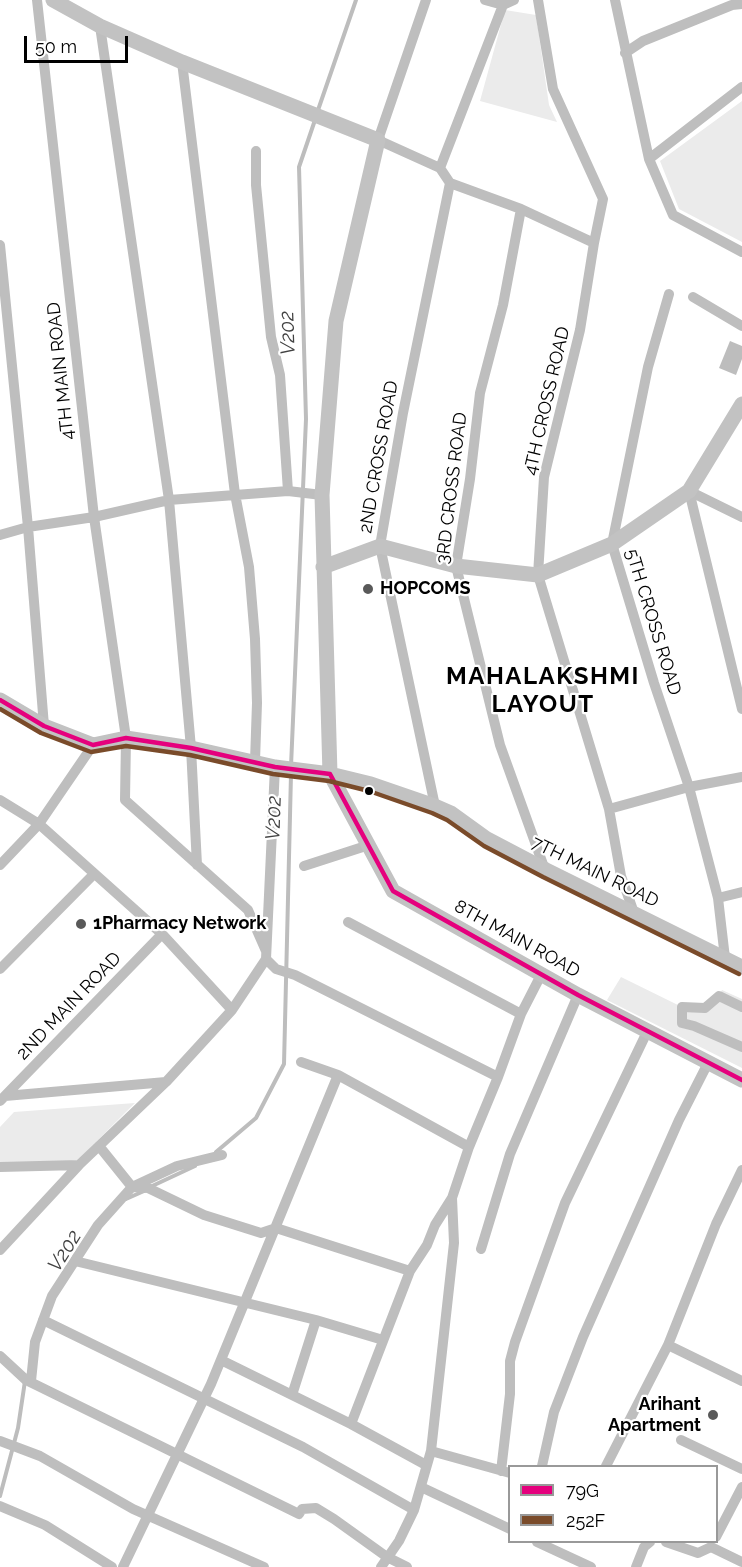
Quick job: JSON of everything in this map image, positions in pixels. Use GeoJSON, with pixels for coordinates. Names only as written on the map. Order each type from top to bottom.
{"type":"FeatureCollection","features":[{"type":"Feature","properties":{"kind":"street","name":"4TH MAIN ROAD"},"geometry":{"type":"LineString","coordinates":[[37,0],[94,517],[126,738],[125,800],[248,910],[266,955],[276,969],[295,975],[498,1077]]}},
{"type":"Feature","properties":{"kind":"street"},"geometry":{"type":"LineString","coordinates":[[330,774],[322,495],[336,321],[378,140],[426,0]]}},
{"type":"Feature","properties":{"kind":"street"},"geometry":{"type":"LineString","coordinates":[[485,0],[503,5],[514,0]]}},
{"type":"Feature","properties":{"kind":"street","name":"4TH CROSS ROAD"},"geometry":{"type":"LineString","coordinates":[[538,0],[553,89],[603,199],[580,330],[544,477],[538,575],[609,809],[621,876],[634,913]]}},
{"type":"Feature","properties":{"kind":"street"},"geometry":{"type":"LineString","coordinates":[[615,0],[649,159],[673,215],[742,252]]}},
{"type":"Feature","properties":{"kind":"street"},"geometry":{"type":"LineString","coordinates":[[61,2],[100,26],[182,62],[378,140],[440,168],[450,183],[521,209],[594,243]]}},
{"type":"Feature","properties":{"kind":"street"},"geometry":{"type":"LineString","coordinates":[[625,53],[643,41],[732,5],[742,4]]}},
{"type":"Feature","properties":{"kind":"street"},"geometry":{"type":"LineString","coordinates":[[440,168],[503,5]]}},
{"type":"Feature","properties":{"kind":"street"},"geometry":{"type":"LineString","coordinates":[[100,26],[169,500],[191,748],[197,865]]}},
{"type":"Feature","properties":{"kind":"street"},"geometry":{"type":"LineString","coordinates":[[182,62],[236,494],[249,567],[257,703],[255,761]]}},
{"type":"Feature","properties":{"kind":"street"},"geometry":{"type":"LineString","coordinates":[[649,159],[742,87]]}},
{"type":"Feature","properties":{"kind":"street"},"geometry":{"type":"LineString","coordinates":[[256,151],[257,196],[271,337],[280,375],[288,491]]}},
{"type":"Feature","properties":{"kind":"street","name":"2ND CROSS ROAD"},"geometry":{"type":"LineString","coordinates":[[435,806],[380,546],[403,413],[450,183]]}},
{"type":"Feature","properties":{"kind":"street","name":"3RD CROSS ROAD"},"geometry":{"type":"LineString","coordinates":[[521,209],[502,305],[480,393],[470,479],[456,566],[500,745],[546,870]]}},
{"type":"Feature","properties":{"kind":"street"},"geometry":{"type":"LineString","coordinates":[[0,246],[28,527],[44,726]]}},
{"type":"Feature","properties":{"kind":"street","name":"5TH CROSS ROAD"},"geometry":{"type":"LineString","coordinates":[[669,294],[648,367],[612,544],[654,683],[689,787],[718,898],[725,958]]}},
{"type":"Feature","properties":{"kind":"street"},"geometry":{"type":"LineString","coordinates":[[693,297],[742,326]]}},
{"type":"Feature","properties":{"kind":"street"},"geometry":{"type":"LineString","coordinates":[[323,567],[380,546],[456,566],[538,575],[612,544],[689,491],[742,404]]}},
{"type":"Feature","properties":{"kind":"street"},"geometry":{"type":"LineString","coordinates":[[0,535],[28,527],[94,517],[169,500],[288,491],[322,495]]}},
{"type":"Feature","properties":{"kind":"street"},"geometry":{"type":"LineString","coordinates":[[689,491],[742,517]]}},
{"type":"Feature","properties":{"kind":"street"},"geometry":{"type":"LineString","coordinates":[[689,491],[742,709]]}},
{"type":"Feature","properties":{"kind":"street"},"geometry":{"type":"LineString","coordinates":[[0,700],[44,726],[93,745],[126,738]]}},
{"type":"Feature","properties":{"kind":"street","name":"7TH MAIN ROAD"},"geometry":{"type":"LineString","coordinates":[[126,738],[191,748],[274,767],[330,774],[371,784],[435,806],[451,813],[487,839],[546,870],[742,967]]}},
{"type":"Feature","properties":{"kind":"street"},"geometry":{"type":"LineString","coordinates":[[0,865],[39,824],[93,745]]}},
{"type":"Feature","properties":{"kind":"street"},"geometry":{"type":"LineString","coordinates":[[0,1250],[78,1165],[166,1082],[232,1010],[266,955],[274,767]]}},
{"type":"Feature","properties":{"kind":"street","name":"8TH MAIN ROAD"},"geometry":{"type":"LineString","coordinates":[[330,774],[393,891],[541,975],[742,1080]]}},
{"type":"Feature","properties":{"kind":"street"},"geometry":{"type":"LineString","coordinates":[[609,809],[689,787],[742,777]]}},
{"type":"Feature","properties":{"kind":"street"},"geometry":{"type":"LineString","coordinates":[[0,800],[39,824],[162,934],[232,1010]]}},
{"type":"Feature","properties":{"kind":"street"},"geometry":{"type":"LineString","coordinates":[[304,866],[369,845]]}},
{"type":"Feature","properties":{"kind":"street"},"geometry":{"type":"LineString","coordinates":[[0,969],[94,874]]}},
{"type":"Feature","properties":{"kind":"street"},"geometry":{"type":"LineString","coordinates":[[718,898],[742,892]]}},
{"type":"Feature","properties":{"kind":"street"},"geometry":{"type":"LineString","coordinates":[[348,922],[521,1014]]}},
{"type":"Feature","properties":{"kind":"street","name":"2ND MAIN ROAD"},"geometry":{"type":"LineString","coordinates":[[1,1096],[162,934]]}},
{"type":"Feature","properties":{"kind":"street"},"geometry":{"type":"LineString","coordinates":[[351,1424],[410,1271],[452,1198],[469,1147],[521,1014],[541,975]]}},
{"type":"Feature","properties":{"kind":"street"},"geometry":{"type":"LineString","coordinates":[[481,1249],[510,1154],[578,995]]}},
{"type":"Feature","properties":{"kind":"street"},"geometry":{"type":"LineString","coordinates":[[742,1007],[719,996],[705,1008],[682,1007],[682,1023],[742,1047]]}},
{"type":"Feature","properties":{"kind":"street"},"geometry":{"type":"LineString","coordinates":[[431,1451],[505,1472],[510,1361],[515,1342],[565,1203],[647,1032]]}},
{"type":"Feature","properties":{"kind":"street"},"geometry":{"type":"LineString","coordinates":[[301,1062],[338,1075],[469,1147]]}},
{"type":"Feature","properties":{"kind":"street"},"geometry":{"type":"LineString","coordinates":[[542,1465],[554,1412],[583,1337],[674,1130],[708,1063]]}},
{"type":"Feature","properties":{"kind":"street"},"geometry":{"type":"LineString","coordinates":[[123,1567],[178,1455],[246,1303],[338,1075]]}},
{"type":"Feature","properties":{"kind":"street"},"geometry":{"type":"LineString","coordinates":[[1,1096],[166,1082]]}},
{"type":"Feature","properties":{"kind":"street"},"geometry":{"type":"LineString","coordinates":[[99,1146],[132,1187],[148,1188],[204,1215],[261,1233],[276,1228],[410,1271]]}},
{"type":"Feature","properties":{"kind":"street"},"geometry":{"type":"LineString","coordinates":[[31,1381],[35,1342],[52,1296],[98,1225],[132,1187],[177,1167],[222,1155]]}},
{"type":"Feature","properties":{"kind":"street"},"geometry":{"type":"LineString","coordinates":[[0,1167],[78,1165]]}},
{"type":"Feature","properties":{"kind":"street"},"geometry":{"type":"LineString","coordinates":[[607,1465],[668,1345],[716,1224],[742,1170]]}},
{"type":"Feature","properties":{"kind":"street"},"geometry":{"type":"LineString","coordinates":[[384,1562],[399,1541],[414,1510],[431,1451],[454,1243],[452,1198]]}},
{"type":"Feature","properties":{"kind":"street"},"geometry":{"type":"LineString","coordinates":[[75,1261],[316,1320],[383,1341]]}},
{"type":"Feature","properties":{"kind":"street"},"geometry":{"type":"LineString","coordinates":[[43,1320],[303,1447],[414,1510]]}},
{"type":"Feature","properties":{"kind":"street"},"geometry":{"type":"LineString","coordinates":[[292,1395],[316,1320]]}},
{"type":"Feature","properties":{"kind":"street"},"geometry":{"type":"LineString","coordinates":[[668,1345],[742,1381]]}},
{"type":"Feature","properties":{"kind":"street"},"geometry":{"type":"LineString","coordinates":[[0,1356],[26,1380],[299,1514],[302,1509],[316,1508],[334,1519],[384,1562],[407,1567]]}},
{"type":"Feature","properties":{"kind":"street"},"geometry":{"type":"LineString","coordinates":[[221,1360],[351,1424],[426,1465]]}},
{"type":"Feature","properties":{"kind":"street"},"geometry":{"type":"LineString","coordinates":[[681,1440],[742,1469]]}},
{"type":"Feature","properties":{"kind":"street"},"geometry":{"type":"LineString","coordinates":[[0,1441],[40,1456],[147,1515],[264,1567]]}},
{"type":"Feature","properties":{"kind":"street"},"geometry":{"type":"LineString","coordinates":[[421,1487],[508,1528]]}},
{"type":"Feature","properties":{"kind":"street"},"geometry":{"type":"LineString","coordinates":[[718,1535],[741,1494]]}},
{"type":"Feature","properties":{"kind":"street"},"geometry":{"type":"LineString","coordinates":[[0,1506],[45,1525],[112,1567]]}},
{"type":"Feature","properties":{"kind":"street"},"geometry":{"type":"LineString","coordinates":[[539,1543],[591,1567]]}},
{"type":"Feature","properties":{"kind":"street"},"geometry":{"type":"LineString","coordinates":[[636,1567],[644,1547],[649,1543]]}},
{"type":"Feature","properties":{"kind":"street"},"geometry":{"type":"LineString","coordinates":[[669,1543],[698,1553],[713,1543]]}},
{"type":"Feature","properties":{"kind":"street"},"geometry":{"type":"LineString","coordinates":[[715,1543],[742,1562]]}},
{"type":"Feature","properties":{"kind":"shaded area"},"geometry":{"type":"Polygon","coordinates":[[[505,10],[536,15],[549,105],[557,122],[480,101],[505,10]]]}},
{"type":"Feature","properties":{"kind":"shaded area"},"geometry":{"type":"Polygon","coordinates":[[[742,101],[742,242],[679,209],[660,161],[742,101]]]}},
{"type":"Feature","properties":{"kind":"shaded area"},"geometry":{"type":"Polygon","coordinates":[[[730,341],[742,346],[742,359],[736,375],[719,368],[730,341]]]}},
{"type":"Feature","properties":{"kind":"shaded area"},"geometry":{"type":"Polygon","coordinates":[[[621,977],[682,1007],[705,1008],[719,996],[722,990],[742,999],[742,1068],[607,1000],[621,977]]]}},
{"type":"Feature","properties":{"kind":"shaded area"},"geometry":{"type":"Polygon","coordinates":[[[135,1103],[78,1160],[0,1171],[0,1127],[14,1112],[135,1103]]]}},
{"type":"Feature","properties":{"kind":"waterway","name":"V202"},"geometry":{"type":"LineString","coordinates":[[317,113],[356,0]]}},
{"type":"Feature","properties":{"kind":"waterway","name":"V202"},"geometry":{"type":"LineString","coordinates":[[291,766],[306,419],[299,167],[315,120]]}},
{"type":"Feature","properties":{"kind":"waterway","name":"V202"},"geometry":{"type":"LineString","coordinates":[[216,1152],[256,1118],[284,1064],[291,774]]}},
{"type":"Feature","properties":{"kind":"waterway","name":"V202"},"geometry":{"type":"LineString","coordinates":[[150,1187],[195,1166]]}},
{"type":"Feature","properties":{"kind":"waterway","name":"V202"},"geometry":{"type":"LineString","coordinates":[[126,1199],[144,1191]]}},
{"type":"Feature","properties":{"kind":"waterway","name":"V202"},"geometry":{"type":"LineString","coordinates":[[0,1496],[18,1428],[25,1381]]}},
{"type":"Feature","properties":{"kind":"transit line","name":"79G"},"geometry":{"type":"LineString","coordinates":[[0,700],[44,726],[93,745],[126,738],[191,748],[275,767],[330,774],[393,891],[578,995],[742,1080]]}},
{"type":"Feature","properties":{"kind":"transit line","name":"252F"},"geometry":{"type":"LineString","coordinates":[[0,709],[41,733],[91,752],[126,746],[190,755],[273,774],[329,781],[369,791],[432,813],[447,820],[484,846],[543,877],[739,974]]}},
{"type":"Feature","properties":{"kind":"place","name":"HOPCOMS"},"geometry":{"type":"Point","coordinates":[368,589]}},
{"type":"Feature","properties":{"kind":"place","name":"1Pharmacy Network"},"geometry":{"type":"Point","coordinates":[81,924]}},
{"type":"Feature","properties":{"kind":"place","name":"Arihant Apartment"},"geometry":{"type":"Point","coordinates":[713,1415]}},
{"type":"Feature","properties":{"kind":"district","name":"MAHALAKSHMI LAYOUT"},"geometry":{"type":"Point","coordinates":[543,691]}}]}
